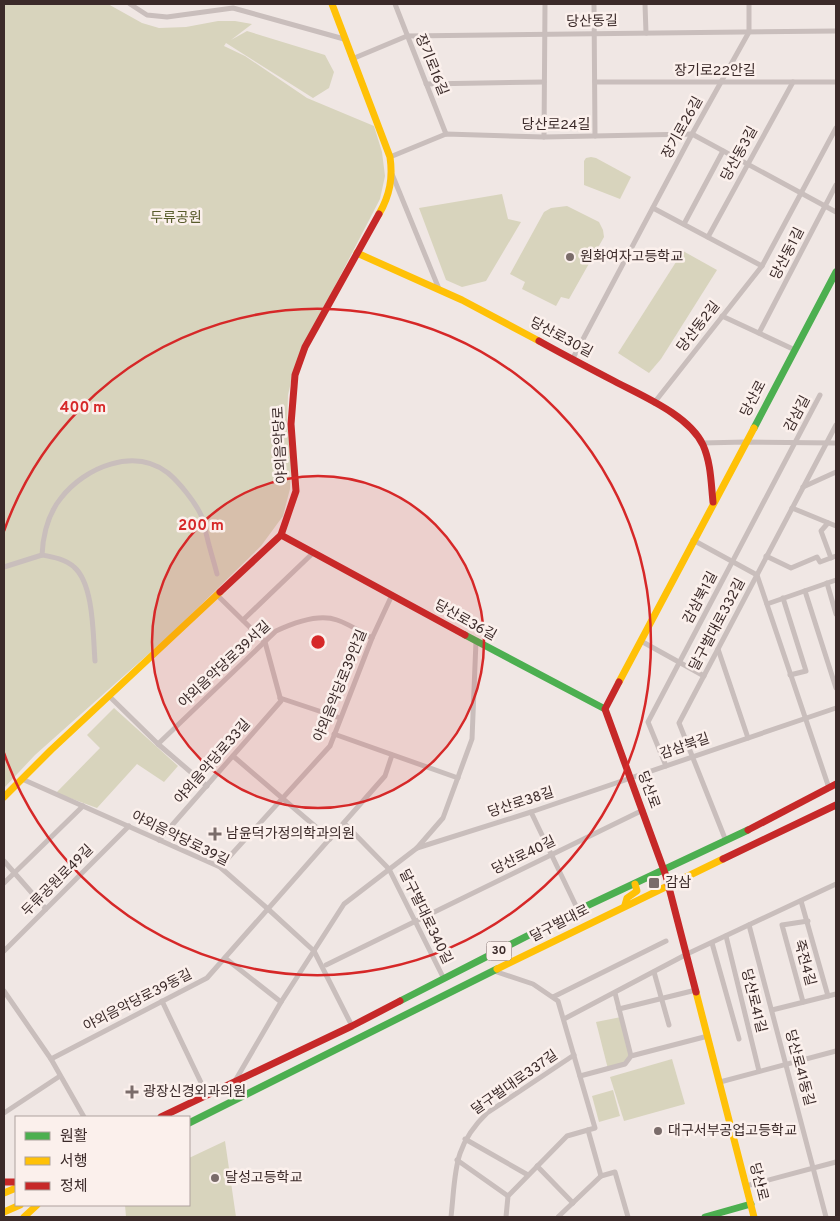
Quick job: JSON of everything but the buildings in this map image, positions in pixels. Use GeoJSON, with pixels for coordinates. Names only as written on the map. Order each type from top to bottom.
{"type":"FeatureCollection","features":[{"type":"Feature","properties":{"kind":"main road","name":"야외음악당로"},"geometry":{"type":"LineString","coordinates":[[4,797],[281,535],[296,491],[291,424],[295,375],[305,348],[386,202],[392,174],[390,157],[375,114],[344,39],[332,4]]}},
{"type":"Feature","properties":{"kind":"main road","name":"당산로30길"},"geometry":{"type":"LineString","coordinates":[[358,253],[439,289],[573,358],[681,420],[702,443]]}},
{"type":"Feature","properties":{"kind":"main road","name":"당산로"},"geometry":{"type":"LineString","coordinates":[[754,1217],[664,870],[605,709],[836,272]]}},
{"type":"Feature","properties":{"kind":"main road"},"geometry":{"type":"LineString","coordinates":[[702,443],[708,458],[714,502]]}},
{"type":"Feature","properties":{"kind":"main road","name":"당산로36길"},"geometry":{"type":"LineString","coordinates":[[281,535],[605,709]]}},
{"type":"Feature","properties":{"kind":"main road","name":"달구벌대로"},"geometry":{"type":"LineString","coordinates":[[163,1116],[352,1026],[578,910],[726,841],[836,784]]}},
{"type":"Feature","properties":{"kind":"main road","name":"달구벌대로"},"geometry":{"type":"LineString","coordinates":[[190,1123],[625,905],[836,805]]}},
{"type":"Feature","properties":{"kind":"main road"},"geometry":{"type":"LineString","coordinates":[[625,905],[627,898],[637,891],[635,884]]}},
{"type":"Feature","properties":{"kind":"main road"},"geometry":{"type":"LineString","coordinates":[[705,1217],[717,1216],[751,1204]]}},
{"type":"Feature","properties":{"kind":"main road"},"geometry":{"type":"LineString","coordinates":[[4,1212],[18,1206]]}},
{"type":"Feature","properties":{"kind":"main road"},"geometry":{"type":"LineString","coordinates":[[24,1217],[36,1206]]}},
{"type":"Feature","properties":{"kind":"street"},"geometry":{"type":"LineString","coordinates":[[130,4],[147,15],[167,17],[233,8],[344,39]]}},
{"type":"Feature","properties":{"kind":"street","name":"장기로16길"},"geometry":{"type":"LineString","coordinates":[[396,4],[446,134]]}},
{"type":"Feature","properties":{"kind":"street"},"geometry":{"type":"LineString","coordinates":[[544,137],[545,4]]}},
{"type":"Feature","properties":{"kind":"street"},"geometry":{"type":"LineString","coordinates":[[594,4],[595,136]]}},
{"type":"Feature","properties":{"kind":"street"},"geometry":{"type":"LineString","coordinates":[[645,4],[646,33]]}},
{"type":"Feature","properties":{"kind":"street","name":"장기로26길"},"geometry":{"type":"LineString","coordinates":[[573,358],[692,134],[749,32],[749,4]]}},
{"type":"Feature","properties":{"kind":"street","name":"당산동길"},"geometry":{"type":"LineString","coordinates":[[352,59],[407,36],[836,31]]}},
{"type":"Feature","properties":{"kind":"street"},"geometry":{"type":"LineString","coordinates":[[426,84],[544,82]]}},
{"type":"Feature","properties":{"kind":"street","name":"장기로22안길"},"geometry":{"type":"LineString","coordinates":[[595,82],[836,82]]}},
{"type":"Feature","properties":{"kind":"street","name":"당산동3길"},"geometry":{"type":"LineString","coordinates":[[708,237],[793,82]]}},
{"type":"Feature","properties":{"kind":"street","name":"당산동2길"},"geometry":{"type":"LineString","coordinates":[[654,403],[762,266],[836,128]]}},
{"type":"Feature","properties":{"kind":"street","name":"당산로24길"},"geometry":{"type":"LineString","coordinates":[[390,157],[446,134],[544,137],[692,134],[836,212]]}},
{"type":"Feature","properties":{"kind":"street"},"geometry":{"type":"LineString","coordinates":[[684,224],[723,151]]}},
{"type":"Feature","properties":{"kind":"street"},"geometry":{"type":"LineString","coordinates":[[392,174],[439,289]]}},
{"type":"Feature","properties":{"kind":"street","name":"당산동1길"},"geometry":{"type":"LineString","coordinates":[[759,333],[836,185]]}},
{"type":"Feature","properties":{"kind":"street"},"geometry":{"type":"LineString","coordinates":[[653,208],[762,266]]}},
{"type":"Feature","properties":{"kind":"street"},"geometry":{"type":"LineString","coordinates":[[722,316],[794,350]]}},
{"type":"Feature","properties":{"kind":"street","name":"감삼길"},"geometry":{"type":"LineString","coordinates":[[795,442],[820,396]]}},
{"type":"Feature","properties":{"kind":"street","name":"달구벌대로332길"},"geometry":{"type":"LineString","coordinates":[[726,841],[679,723],[836,425]]}},
{"type":"Feature","properties":{"kind":"street"},"geometry":{"type":"LineString","coordinates":[[702,443],[746,442]]}},
{"type":"Feature","properties":{"kind":"street","name":"감삼길"},"geometry":{"type":"LineString","coordinates":[[746,442],[836,443]]}},
{"type":"Feature","properties":{"kind":"street","name":"감삼북1길"},"geometry":{"type":"LineString","coordinates":[[666,766],[648,722],[795,442]]}},
{"type":"Feature","properties":{"kind":"street"},"geometry":{"type":"LineString","coordinates":[[42,555],[43,540],[49,519],[61,498],[82,478],[100,468],[118,462],[137,460],[152,463],[168,474],[182,488],[201,515],[218,574]]}},
{"type":"Feature","properties":{"kind":"street"},"geometry":{"type":"LineString","coordinates":[[803,487],[836,472]]}},
{"type":"Feature","properties":{"kind":"street"},"geometry":{"type":"LineString","coordinates":[[792,508],[836,526]]}},
{"type":"Feature","properties":{"kind":"street"},"geometry":{"type":"LineString","coordinates":[[766,556],[791,568],[817,557],[820,562],[834,557],[821,531],[828,523]]}},
{"type":"Feature","properties":{"kind":"street"},"geometry":{"type":"LineString","coordinates":[[694,540],[757,575],[829,788]]}},
{"type":"Feature","properties":{"kind":"street"},"geometry":{"type":"LineString","coordinates":[[242,620],[314,552]]}},
{"type":"Feature","properties":{"kind":"street"},"geometry":{"type":"LineString","coordinates":[[4,567],[42,555],[66,561],[81,574],[91,610],[95,661]]}},
{"type":"Feature","properties":{"kind":"street"},"geometry":{"type":"LineString","coordinates":[[766,604],[836,580]]}},
{"type":"Feature","properties":{"kind":"street"},"geometry":{"type":"LineString","coordinates":[[827,583],[836,614]]}},
{"type":"Feature","properties":{"kind":"street"},"geometry":{"type":"LineString","coordinates":[[805,591],[836,688]]}},
{"type":"Feature","properties":{"kind":"street"},"geometry":{"type":"LineString","coordinates":[[217,595],[265,642],[280,698],[340,718]]}},
{"type":"Feature","properties":{"kind":"street","name":"야외음악당로39안길"},"geometry":{"type":"LineString","coordinates":[[220,867],[330,746],[372,638],[392,595]]}},
{"type":"Feature","properties":{"kind":"street"},"geometry":{"type":"LineString","coordinates":[[783,598],[806,671],[790,675]]}},
{"type":"Feature","properties":{"kind":"street","name":"야외음악당로39서길"},"geometry":{"type":"LineString","coordinates":[[158,744],[276,631],[295,622],[319,618],[336,619],[372,638]]}},
{"type":"Feature","properties":{"kind":"street"},"geometry":{"type":"LineString","coordinates":[[234,1081],[281,1002],[344,904],[417,848],[443,818],[472,740],[476,641]]}},
{"type":"Feature","properties":{"kind":"street"},"geometry":{"type":"LineString","coordinates":[[640,641],[704,676]]}},
{"type":"Feature","properties":{"kind":"street"},"geometry":{"type":"LineString","coordinates":[[718,648],[748,738]]}},
{"type":"Feature","properties":{"kind":"street"},"geometry":{"type":"LineString","coordinates":[[110,696],[158,744],[207,786]]}},
{"type":"Feature","properties":{"kind":"street","name":"야외음악당로33길"},"geometry":{"type":"LineString","coordinates":[[159,840],[281,701],[280,698]]}},
{"type":"Feature","properties":{"kind":"street","name":"감삼북길"},"geometry":{"type":"LineString","coordinates":[[630,778],[836,708]]}},
{"type":"Feature","properties":{"kind":"street"},"geometry":{"type":"LineString","coordinates":[[334,734],[458,778]]}},
{"type":"Feature","properties":{"kind":"street"},"geometry":{"type":"LineString","coordinates":[[268,909],[385,776],[392,755]]}},
{"type":"Feature","properties":{"kind":"street"},"geometry":{"type":"LineString","coordinates":[[233,756],[330,839]]}},
{"type":"Feature","properties":{"kind":"street","name":"야외음악당로39길"},"geometry":{"type":"LineString","coordinates":[[22,778],[220,867],[314,951],[352,1026]]}},
{"type":"Feature","properties":{"kind":"street","name":"당산로38길"},"geometry":{"type":"LineString","coordinates":[[417,848],[630,778]]}},
{"type":"Feature","properties":{"kind":"street"},"geometry":{"type":"LineString","coordinates":[[4,883],[83,806]]}},
{"type":"Feature","properties":{"kind":"street","name":"당산로40길"},"geometry":{"type":"LineString","coordinates":[[415,922],[642,810]]}},
{"type":"Feature","properties":{"kind":"street"},"geometry":{"type":"LineString","coordinates":[[531,812],[578,910]]}},
{"type":"Feature","properties":{"kind":"street","name":"달구벌대로340길"},"geometry":{"type":"LineString","coordinates":[[344,823],[389,870],[444,979]]}},
{"type":"Feature","properties":{"kind":"street","name":"두류공원로49길"},"geometry":{"type":"LineString","coordinates":[[4,951],[129,826]]}},
{"type":"Feature","properties":{"kind":"street"},"geometry":{"type":"LineString","coordinates":[[4,862],[46,909]]}},
{"type":"Feature","properties":{"kind":"street"},"geometry":{"type":"LineString","coordinates":[[564,1019],[687,954],[836,884]]}},
{"type":"Feature","properties":{"kind":"street"},"geometry":{"type":"LineString","coordinates":[[801,901],[828,996]]}},
{"type":"Feature","properties":{"kind":"street","name":"야외음악당로39동길"},"geometry":{"type":"LineString","coordinates":[[51,1059],[207,978],[268,909]]}},
{"type":"Feature","properties":{"kind":"street"},"geometry":{"type":"LineString","coordinates":[[326,965],[415,922]]}},
{"type":"Feature","properties":{"kind":"street","name":"죽전4길"},"geometry":{"type":"LineString","coordinates":[[802,1002],[782,926],[808,922]]}},
{"type":"Feature","properties":{"kind":"street","name":"당산로41동길"},"geometry":{"type":"LineString","coordinates":[[749,925],[826,1217]]}},
{"type":"Feature","properties":{"kind":"street","name":"당산로41길"},"geometry":{"type":"LineString","coordinates":[[726,936],[759,1071]]}},
{"type":"Feature","properties":{"kind":"street"},"geometry":{"type":"LineString","coordinates":[[494,971],[533,984],[553,997],[666,941]]}},
{"type":"Feature","properties":{"kind":"street","name":"당산로41길"},"geometry":{"type":"LineString","coordinates":[[712,943],[739,1039]]}},
{"type":"Feature","properties":{"kind":"street"},"geometry":{"type":"LineString","coordinates":[[225,958],[281,1002]]}},
{"type":"Feature","properties":{"kind":"street"},"geometry":{"type":"LineString","coordinates":[[654,972],[670,1025]]}},
{"type":"Feature","properties":{"kind":"street"},"geometry":{"type":"LineString","coordinates":[[619,1010],[696,990]]}},
{"type":"Feature","properties":{"kind":"street"},"geometry":{"type":"LineString","coordinates":[[4,991],[51,1059],[83,1116]]}},
{"type":"Feature","properties":{"kind":"street"},"geometry":{"type":"LineString","coordinates":[[615,993],[631,1056]]}},
{"type":"Feature","properties":{"kind":"street","name":"죽전4길"},"geometry":{"type":"LineString","coordinates":[[772,1010],[836,994]]}},
{"type":"Feature","properties":{"kind":"street","name":"달구벌대로337길"},"geometry":{"type":"LineString","coordinates":[[553,997],[558,1001],[564,1019],[595,1128],[588,1130]]}},
{"type":"Feature","properties":{"kind":"street"},"geometry":{"type":"LineString","coordinates":[[162,1002],[207,1095]]}},
{"type":"Feature","properties":{"kind":"street"},"geometry":{"type":"LineString","coordinates":[[580,1076],[625,1064],[631,1056],[708,1036]]}},
{"type":"Feature","properties":{"kind":"street"},"geometry":{"type":"LineString","coordinates":[[720,1082],[836,1051]]}},
{"type":"Feature","properties":{"kind":"street","name":"달구벌대로337길"},"geometry":{"type":"LineString","coordinates":[[451,1217],[457,1160],[465,1140],[476,1124],[487,1113],[574,1055]]}},
{"type":"Feature","properties":{"kind":"street"},"geometry":{"type":"LineString","coordinates":[[4,1114],[60,1076]]}},
{"type":"Feature","properties":{"kind":"street"},"geometry":{"type":"LineString","coordinates":[[506,1217],[508,1196],[567,1136],[588,1130],[600,1176]]}},
{"type":"Feature","properties":{"kind":"street"},"geometry":{"type":"LineString","coordinates":[[465,1140],[528,1175]]}},
{"type":"Feature","properties":{"kind":"street"},"geometry":{"type":"LineString","coordinates":[[457,1160],[508,1196]]}},
{"type":"Feature","properties":{"kind":"street"},"geometry":{"type":"LineString","coordinates":[[746,1186],[836,1162]]}},
{"type":"Feature","properties":{"kind":"street"},"geometry":{"type":"LineString","coordinates":[[537,1166],[573,1203]]}},
{"type":"Feature","properties":{"kind":"street"},"geometry":{"type":"LineString","coordinates":[[558,1217],[600,1176],[615,1172],[628,1217]]}},
{"type":"Feature","properties":{"kind":"green space","name":"두류공원"},"geometry":{"type":"Polygon","coordinates":[[[4,4],[108,4],[142,23],[159,28],[186,27],[218,21],[235,21],[252,24],[231,40],[247,31],[325,55],[334,72],[329,88],[313,98],[226,43],[224,46],[245,56],[307,98],[374,126],[382,152],[385,176],[380,199],[293,373],[288,395],[287,424],[291,461],[290,489],[283,516],[261,546],[172,633],[35,755],[4,788],[4,4]]]}},
{"type":"Feature","properties":{"kind":"green space"},"geometry":{"type":"Polygon","coordinates":[[[591,157],[631,177],[620,199],[584,185],[584,161],[586,158],[591,157]]]}},
{"type":"Feature","properties":{"kind":"green space"},"geometry":{"type":"Polygon","coordinates":[[[502,194],[508,219],[521,222],[486,281],[462,287],[446,280],[419,208],[502,194]]]}},
{"type":"Feature","properties":{"kind":"green space"},"geometry":{"type":"Polygon","coordinates":[[[567,206],[599,222],[604,237],[569,299],[561,297],[556,306],[522,289],[525,282],[510,274],[544,212],[551,208],[567,206]]]}},
{"type":"Feature","properties":{"kind":"green space"},"geometry":{"type":"Polygon","coordinates":[[[683,251],[717,270],[661,359],[649,373],[618,353],[683,251]]]}},
{"type":"Feature","properties":{"kind":"green space"},"geometry":{"type":"Polygon","coordinates":[[[114,708],[178,766],[164,782],[137,764],[97,808],[56,793],[100,748],[87,735],[114,708]]]}},
{"type":"Feature","properties":{"kind":"green space"},"geometry":{"type":"Polygon","coordinates":[[[621,1017],[631,1056],[625,1064],[608,1069],[596,1022],[621,1017]]]}},
{"type":"Feature","properties":{"kind":"green space"},"geometry":{"type":"Polygon","coordinates":[[[672,1059],[685,1104],[624,1121],[610,1077],[672,1059]]]}},
{"type":"Feature","properties":{"kind":"green space"},"geometry":{"type":"Polygon","coordinates":[[[613,1090],[620,1116],[599,1122],[592,1096],[613,1090]]]}},
{"type":"Feature","properties":{"kind":"green space","name":"달성고등학교"},"geometry":{"type":"Polygon","coordinates":[[[225,1141],[236,1217],[126,1217],[125,1206],[190,1206],[190,1158],[225,1141]]]}},
{"type":"Feature","properties":{"kind":"traffic: fast"},"geometry":{"type":"LineString","coordinates":[[754,428],[836,272]]}},
{"type":"Feature","properties":{"kind":"traffic: fast"},"geometry":{"type":"LineString","coordinates":[[465,635],[605,709]]}},
{"type":"Feature","properties":{"kind":"traffic: fast"},"geometry":{"type":"LineString","coordinates":[[400,1001],[578,910],[748,830]]}},
{"type":"Feature","properties":{"kind":"traffic: fast"},"geometry":{"type":"LineString","coordinates":[[190,1122],[497,969]]}},
{"type":"Feature","properties":{"kind":"traffic: fast"},"geometry":{"type":"LineString","coordinates":[[705,1217],[751,1204]]}},
{"type":"Feature","properties":{"kind":"traffic: slow"},"geometry":{"type":"LineString","coordinates":[[332,4],[390,157],[390,186],[379,214]]}},
{"type":"Feature","properties":{"kind":"traffic: slow"},"geometry":{"type":"LineString","coordinates":[[357,253],[462,300],[539,341]]}},
{"type":"Feature","properties":{"kind":"traffic: slow"},"geometry":{"type":"LineString","coordinates":[[619,682],[754,428]]}},
{"type":"Feature","properties":{"kind":"traffic: slow"},"geometry":{"type":"LineString","coordinates":[[4,797],[51,750],[220,592]]}},
{"type":"Feature","properties":{"kind":"traffic: slow"},"geometry":{"type":"LineString","coordinates":[[497,969],[723,859]]}},
{"type":"Feature","properties":{"kind":"traffic: slow"},"geometry":{"type":"LineString","coordinates":[[625,905],[627,898],[637,891],[635,884]]}},
{"type":"Feature","properties":{"kind":"traffic: slow"},"geometry":{"type":"LineString","coordinates":[[696,992],[754,1217]]}},
{"type":"Feature","properties":{"kind":"traffic: slow"},"geometry":{"type":"LineString","coordinates":[[4,1193],[15,1188]]}},
{"type":"Feature","properties":{"kind":"traffic: slow"},"geometry":{"type":"LineString","coordinates":[[4,1212],[18,1206]]}},
{"type":"Feature","properties":{"kind":"traffic: slow"},"geometry":{"type":"LineString","coordinates":[[24,1217],[36,1206]]}},
{"type":"Feature","properties":{"kind":"traffic: jam"},"geometry":{"type":"LineString","coordinates":[[220,592],[281,535],[296,491],[291,424],[295,375],[305,347],[379,214]]}},
{"type":"Feature","properties":{"kind":"traffic: jam"},"geometry":{"type":"LineString","coordinates":[[539,341],[664,407],[687,424],[696,434],[706,452],[713,502]]}},
{"type":"Feature","properties":{"kind":"traffic: jam"},"geometry":{"type":"LineString","coordinates":[[281,535],[465,635]]}},
{"type":"Feature","properties":{"kind":"traffic: jam"},"geometry":{"type":"LineString","coordinates":[[619,682],[605,709],[666,876],[696,992]]}},
{"type":"Feature","properties":{"kind":"traffic: jam"},"geometry":{"type":"LineString","coordinates":[[748,830],[836,784]]}},
{"type":"Feature","properties":{"kind":"traffic: jam"},"geometry":{"type":"LineString","coordinates":[[723,859],[836,805]]}},
{"type":"Feature","properties":{"kind":"traffic: jam"},"geometry":{"type":"LineString","coordinates":[[163,1116],[352,1026],[400,1001]]}},
{"type":"Feature","properties":{"kind":"traffic: jam"},"geometry":{"type":"LineString","coordinates":[[4,1182],[15,1182]]}},
{"type":"Feature","properties":{"kind":"place","name":"원화여자고등학교"},"geometry":{"type":"Point","coordinates":[570,257]}},
{"type":"Feature","properties":{"kind":"place","name":"남윤덕가정의학과의원"},"geometry":{"type":"Point","coordinates":[215,834]}},
{"type":"Feature","properties":{"kind":"place","name":"감삼"},"geometry":{"type":"Point","coordinates":[654,883]}},
{"type":"Feature","properties":{"kind":"place","name":"광장신경외과의원"},"geometry":{"type":"Point","coordinates":[132,1092]}},
{"type":"Feature","properties":{"kind":"place","name":"대구서부공업고등학교"},"geometry":{"type":"Point","coordinates":[658,1131]}},
{"type":"Feature","properties":{"kind":"place","name":"달성고등학교"},"geometry":{"type":"Point","coordinates":[215,1178]}}]}
